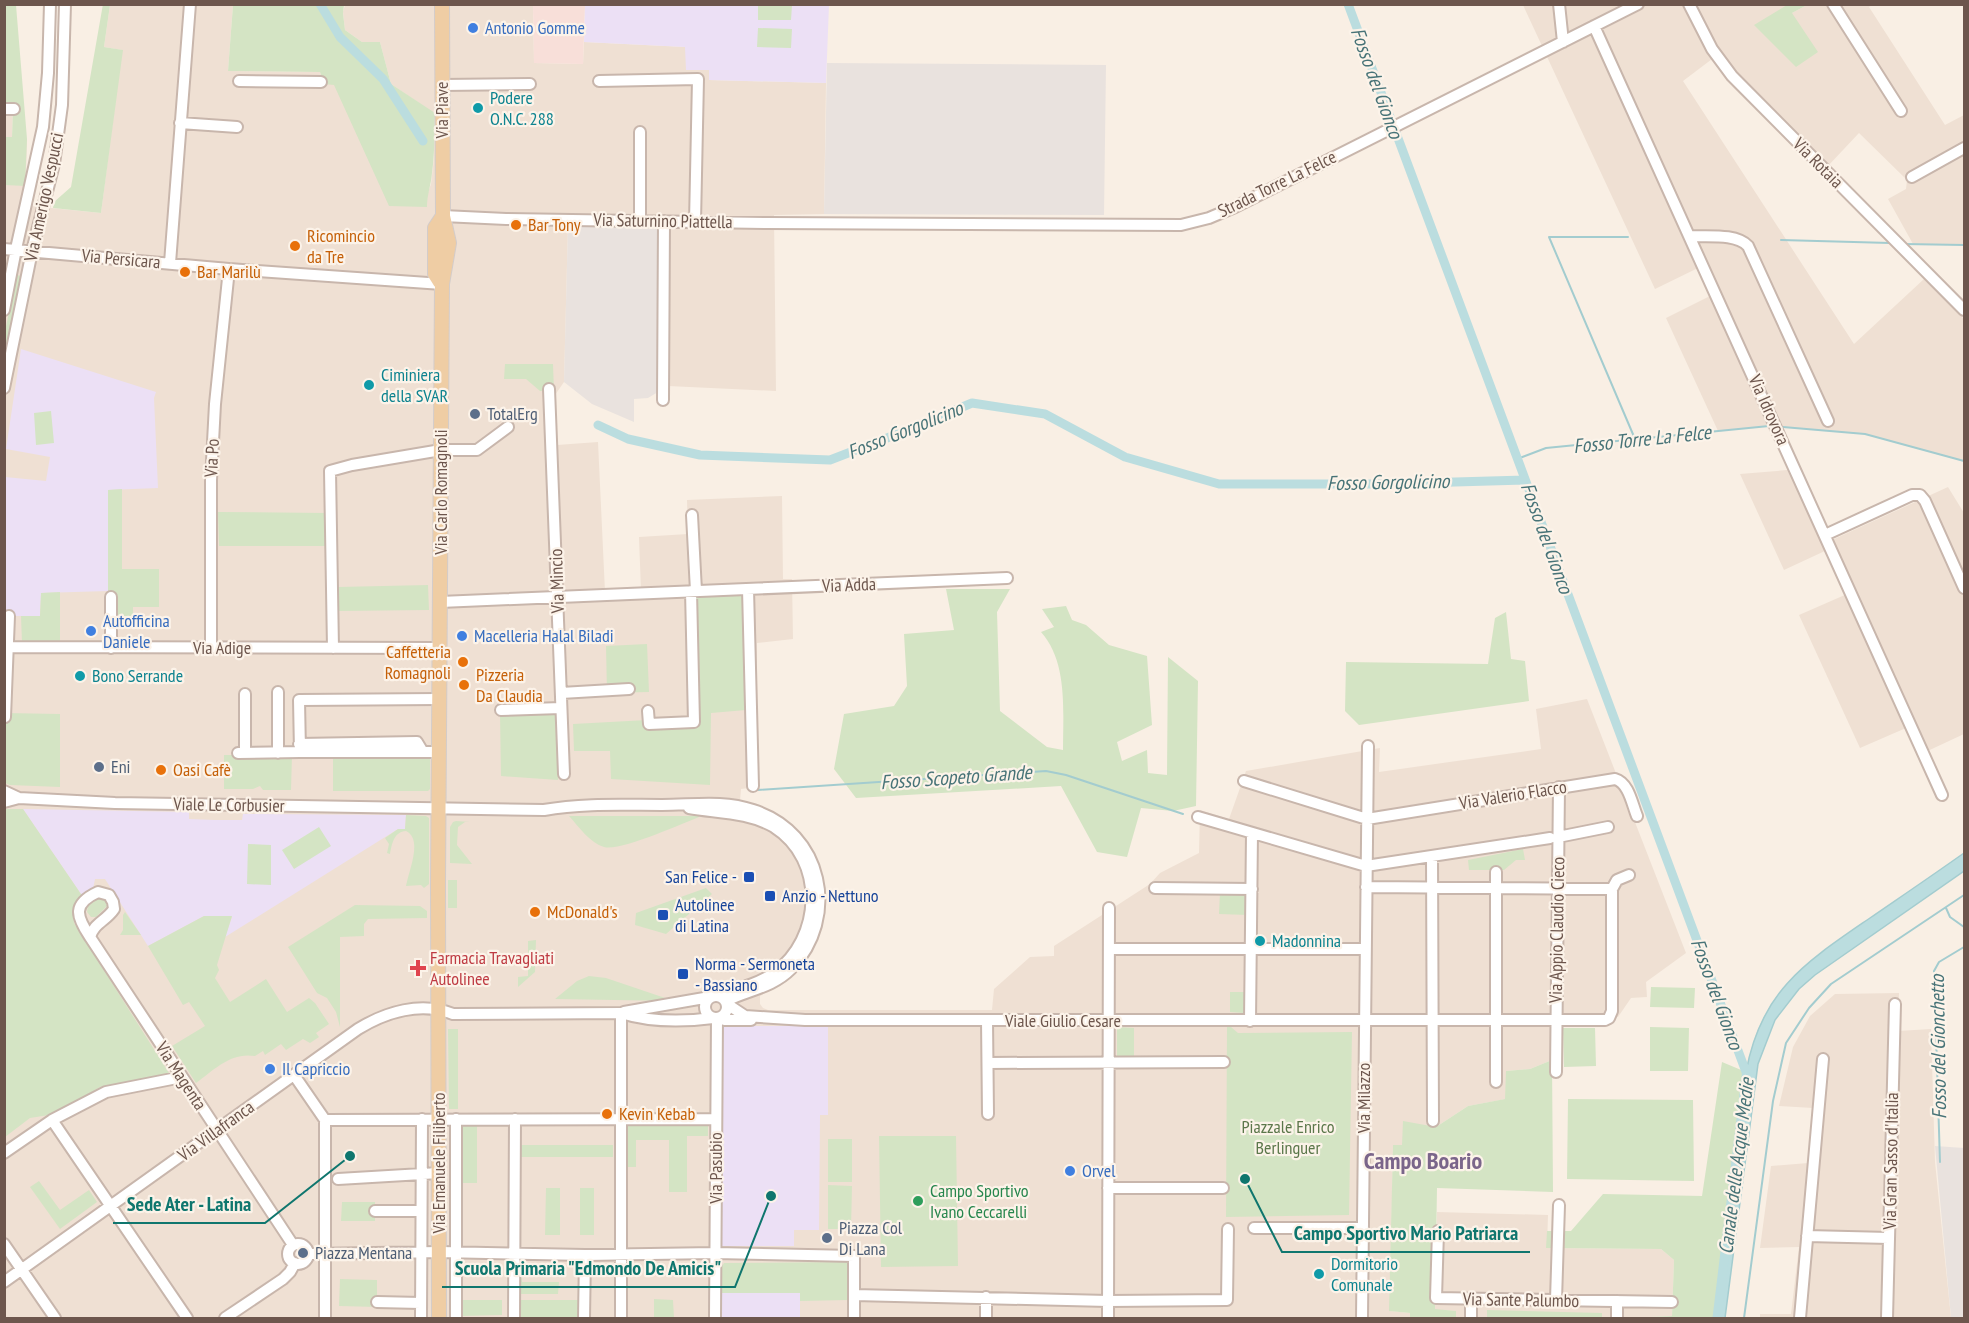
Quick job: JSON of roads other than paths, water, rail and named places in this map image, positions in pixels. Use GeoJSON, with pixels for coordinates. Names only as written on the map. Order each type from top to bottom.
{"type":"FeatureCollection","features":[{"type":"Feature","properties":{"kind":"main road","name":"Via Piave"},"geometry":{"type":"LineString","coordinates":[[442,4],[443,216],[435,228],[435,274],[442,284]]}},
{"type":"Feature","properties":{"kind":"main road","name":"Via Carlo Romagnoli"},"geometry":{"type":"LineString","coordinates":[[438,1008],[442,284]]}},
{"type":"Feature","properties":{"kind":"main road","name":"Via Emanuele Filiberto"},"geometry":{"type":"LineString","coordinates":[[438,1008],[439,1318]]}},
{"type":"Feature","properties":{"kind":"street","name":"Via Amerigo Vespucci"},"geometry":{"type":"LineString","coordinates":[[4,310],[8,248],[43,127],[48,73],[50,4]]}},
{"type":"Feature","properties":{"kind":"street","name":"Via Amerigo Vespucci"},"geometry":{"type":"LineString","coordinates":[[4,388],[32,251],[54,164],[64,77],[65,4]]}},
{"type":"Feature","properties":{"kind":"street"},"geometry":{"type":"LineString","coordinates":[[170,263],[190,4]]}},
{"type":"Feature","properties":{"kind":"street"},"geometry":{"type":"LineString","coordinates":[[1559,4],[1563,42]]}},
{"type":"Feature","properties":{"kind":"street","name":"Strada Torre La Felce"},"geometry":{"type":"LineString","coordinates":[[812,222],[1181,225],[1209,218],[1638,4]]}},
{"type":"Feature","properties":{"kind":"street","name":"Via Rotaia"},"geometry":{"type":"LineString","coordinates":[[1689,4],[1709,44],[1729,73],[1965,310]]}},
{"type":"Feature","properties":{"kind":"street"},"geometry":{"type":"LineString","coordinates":[[1833,4],[1901,111]]}},
{"type":"Feature","properties":{"kind":"street","name":"Via Idrovora"},"geometry":{"type":"LineString","coordinates":[[1594,26],[1942,795]]}},
{"type":"Feature","properties":{"kind":"street"},"geometry":{"type":"LineString","coordinates":[[599,81],[698,79],[695,222]]}},
{"type":"Feature","properties":{"kind":"street"},"geometry":{"type":"LineString","coordinates":[[239,81],[321,82]]}},
{"type":"Feature","properties":{"kind":"street"},"geometry":{"type":"LineString","coordinates":[[442,86],[530,84]]}},
{"type":"Feature","properties":{"kind":"street"},"geometry":{"type":"LineString","coordinates":[[180,123],[237,127]]}},
{"type":"Feature","properties":{"kind":"street"},"geometry":{"type":"LineString","coordinates":[[640,132],[640,221]]}},
{"type":"Feature","properties":{"kind":"street"},"geometry":{"type":"LineString","coordinates":[[1912,177],[1965,148]]}},
{"type":"Feature","properties":{"kind":"street","name":"Via Saturnino Piattella"},"geometry":{"type":"LineString","coordinates":[[443,216],[506,219],[812,222]]}},
{"type":"Feature","properties":{"kind":"street"},"geometry":{"type":"LineString","coordinates":[[663,400],[664,221]]}},
{"type":"Feature","properties":{"kind":"street"},"geometry":{"type":"LineString","coordinates":[[1690,237],[1739,239],[1748,246],[1828,421]]}},
{"type":"Feature","properties":{"kind":"street","name":"Via Persicara"},"geometry":{"type":"LineString","coordinates":[[8,248],[228,269],[442,284]]}},
{"type":"Feature","properties":{"kind":"street","name":"Via Po"},"geometry":{"type":"LineString","coordinates":[[211,648],[211,480],[215,404],[228,269]]}},
{"type":"Feature","properties":{"kind":"street","name":"Via Mincio"},"geometry":{"type":"LineString","coordinates":[[549,389],[564,774]]}},
{"type":"Feature","properties":{"kind":"street"},"geometry":{"type":"LineString","coordinates":[[333,648],[330,471],[352,465],[441,450],[477,450],[508,427]]}},
{"type":"Feature","properties":{"kind":"street"},"geometry":{"type":"LineString","coordinates":[[1825,535],[1912,495],[1920,495],[1925,501],[1965,588]]}},
{"type":"Feature","properties":{"kind":"street"},"geometry":{"type":"LineString","coordinates":[[648,711],[649,724],[694,722],[692,515]]}},
{"type":"Feature","properties":{"kind":"street","name":"Via Adda"},"geometry":{"type":"LineString","coordinates":[[440,602],[1007,578]]}},
{"type":"Feature","properties":{"kind":"street"},"geometry":{"type":"LineString","coordinates":[[748,589],[753,786]]}},
{"type":"Feature","properties":{"kind":"street"},"geometry":{"type":"LineString","coordinates":[[111,597],[111,648]]}},
{"type":"Feature","properties":{"kind":"street"},"geometry":{"type":"LineString","coordinates":[[5,717],[9,616]]}},
{"type":"Feature","properties":{"kind":"street","name":"Via Adige"},"geometry":{"type":"LineString","coordinates":[[6,647],[440,648]]}},
{"type":"Feature","properties":{"kind":"street"},"geometry":{"type":"LineString","coordinates":[[561,693],[629,688]]}},
{"type":"Feature","properties":{"kind":"street"},"geometry":{"type":"LineString","coordinates":[[278,692],[278,753]]}},
{"type":"Feature","properties":{"kind":"street"},"geometry":{"type":"LineString","coordinates":[[245,694],[241,753],[278,753],[299,748],[417,742],[423,752],[439,752]]}},
{"type":"Feature","properties":{"kind":"street"},"geometry":{"type":"LineString","coordinates":[[299,748],[299,700],[440,699]]}},
{"type":"Feature","properties":{"kind":"street"},"geometry":{"type":"LineString","coordinates":[[501,710],[561,708]]}},
{"type":"Feature","properties":{"kind":"street","name":"Via Milazzo"},"geometry":{"type":"LineString","coordinates":[[1362,1318],[1368,746]]}},
{"type":"Feature","properties":{"kind":"street","name":"Via Valerio Flacco"},"geometry":{"type":"LineString","coordinates":[[1367,819],[1559,787],[1617,780],[1625,787],[1637,816]]}},
{"type":"Feature","properties":{"kind":"street"},"geometry":{"type":"LineString","coordinates":[[1244,781],[1367,819]]}},
{"type":"Feature","properties":{"kind":"street","name":"Via Appio Claudio Cieco"},"geometry":{"type":"LineString","coordinates":[[1556,1072],[1558,889],[1554,838],[1559,787]]}},
{"type":"Feature","properties":{"kind":"street","name":"Viale Le Corbusier"},"geometry":{"type":"LineString","coordinates":[[4,791],[19,798]]}},
{"type":"Feature","properties":{"kind":"street","name":"Viale Le Corbusier"},"geometry":{"type":"LineString","coordinates":[[4,802],[19,798],[115,803],[543,810],[566,806],[677,805]]}},
{"type":"Feature","properties":{"kind":"street"},"geometry":{"type":"LineString","coordinates":[[677,805],[722,803],[741,806],[776,820],[794,834],[807,852],[817,875],[819,913],[815,931],[803,953],[790,969],[770,985],[727,1003]]}},
{"type":"Feature","properties":{"kind":"street","name":"Viale Giulio Cesare"},"geometry":{"type":"LineString","coordinates":[[621,1013],[712,996],[761,980],[772,974],[798,948],[808,926],[812,904],[808,874],[792,844],[775,828],[764,822],[739,815],[677,805]]}},
{"type":"Feature","properties":{"kind":"street"},"geometry":{"type":"LineString","coordinates":[[1198,817],[1366,866],[1554,838],[1608,827]]}},
{"type":"Feature","properties":{"kind":"street"},"geometry":{"type":"LineString","coordinates":[[1250,1021],[1252,833]]}},
{"type":"Feature","properties":{"kind":"street"},"geometry":{"type":"LineString","coordinates":[[1432,856],[1433,1121]]}},
{"type":"Feature","properties":{"kind":"street"},"geometry":{"type":"LineString","coordinates":[[1496,872],[1496,1082]]}},
{"type":"Feature","properties":{"kind":"street"},"geometry":{"type":"LineString","coordinates":[[1366,887],[1612,889],[1617,880],[1629,875]]}},
{"type":"Feature","properties":{"kind":"street"},"geometry":{"type":"LineString","coordinates":[[1155,888],[1252,889]]}},
{"type":"Feature","properties":{"kind":"street","name":"Viale Giulio Cesare"},"geometry":{"type":"LineString","coordinates":[[727,1003],[745,1016],[805,1020],[1602,1021],[1610,1018],[1612,1011],[1612,889]]}},
{"type":"Feature","properties":{"kind":"street"},"geometry":{"type":"LineString","coordinates":[[1108,1318],[1109,908]]}},
{"type":"Feature","properties":{"kind":"street","name":"Via Magenta"},"geometry":{"type":"LineString","coordinates":[[90,937],[293,1245]]}},
{"type":"Feature","properties":{"kind":"street"},"geometry":{"type":"LineString","coordinates":[[1108,949],[1365,949]]}},
{"type":"Feature","properties":{"kind":"street"},"geometry":{"type":"LineString","coordinates":[[712,996],[721,997],[727,1003],[725,1014],[716,1018],[705,1010],[705,1003],[712,996]]}},
{"type":"Feature","properties":{"kind":"street","name":"Via Gran Sasso d'Italia"},"geometry":{"type":"LineString","coordinates":[[1887,1318],[1894,1004]]}},
{"type":"Feature","properties":{"kind":"street","name":"Viale Giulio Cesare"},"geometry":{"type":"LineString","coordinates":[[438,1008],[453,1014],[621,1013],[675,1020],[716,1018],[733,1021],[763,1017]]}},
{"type":"Feature","properties":{"kind":"street","name":"Via Villafranca"},"geometry":{"type":"LineString","coordinates":[[4,1282],[358,1029],[380,1017],[408,1010],[438,1008]]}},
{"type":"Feature","properties":{"kind":"street"},"geometry":{"type":"LineString","coordinates":[[621,1013],[621,1318]]}},
{"type":"Feature","properties":{"kind":"street","name":"Via Pasubio"},"geometry":{"type":"LineString","coordinates":[[715,1318],[716,1018]]}},
{"type":"Feature","properties":{"kind":"street"},"geometry":{"type":"LineString","coordinates":[[987,1020],[988,1114]]}},
{"type":"Feature","properties":{"kind":"street"},"geometry":{"type":"LineString","coordinates":[[1800,1318],[1823,1059]]}},
{"type":"Feature","properties":{"kind":"street"},"geometry":{"type":"LineString","coordinates":[[988,1063],[1224,1062]]}},
{"type":"Feature","properties":{"kind":"street"},"geometry":{"type":"LineString","coordinates":[[294,1075],[325,1120],[325,1318]]}},
{"type":"Feature","properties":{"kind":"street"},"geometry":{"type":"LineString","coordinates":[[4,1153],[52,1120],[106,1092],[182,1077]]}},
{"type":"Feature","properties":{"kind":"street","name":"Via Emanuele Filiberto"},"geometry":{"type":"LineString","coordinates":[[421,1318],[422,1119]]}},
{"type":"Feature","properties":{"kind":"street","name":"Via Emanuele Filiberto"},"geometry":{"type":"LineString","coordinates":[[456,1119],[456,1318]]}},
{"type":"Feature","properties":{"kind":"street"},"geometry":{"type":"LineString","coordinates":[[514,1318],[515,1119]]}},
{"type":"Feature","properties":{"kind":"street"},"geometry":{"type":"LineString","coordinates":[[325,1120],[716,1119]]}},
{"type":"Feature","properties":{"kind":"street"},"geometry":{"type":"LineString","coordinates":[[52,1120],[187,1318]]}},
{"type":"Feature","properties":{"kind":"street"},"geometry":{"type":"LineString","coordinates":[[338,1179],[440,1173]]}},
{"type":"Feature","properties":{"kind":"street"},"geometry":{"type":"LineString","coordinates":[[1108,1188],[1223,1188]]}},
{"type":"Feature","properties":{"kind":"street"},"geometry":{"type":"LineString","coordinates":[[1557,1300],[1559,1205]]}},
{"type":"Feature","properties":{"kind":"street"},"geometry":{"type":"LineString","coordinates":[[375,1211],[421,1211]]}},
{"type":"Feature","properties":{"kind":"street"},"geometry":{"type":"LineString","coordinates":[[854,1295],[1108,1301],[1227,1300],[1228,1228]]}},
{"type":"Feature","properties":{"kind":"street"},"geometry":{"type":"LineString","coordinates":[[1254,1228],[1363,1228]]}},
{"type":"Feature","properties":{"kind":"street","name":"Via Sante Palumbo"},"geometry":{"type":"LineString","coordinates":[[1438,1231],[1436,1298],[1672,1302]]}},
{"type":"Feature","properties":{"kind":"street"},"geometry":{"type":"LineString","coordinates":[[1807,1236],[1889,1238]]}},
{"type":"Feature","properties":{"kind":"street"},"geometry":{"type":"LineString","coordinates":[[4,1244],[55,1318]]}},
{"type":"Feature","properties":{"kind":"street"},"geometry":{"type":"LineString","coordinates":[[297,1244],[305,1246],[308,1254],[305,1262],[295,1263],[288,1254],[293,1245],[297,1244]]}},
{"type":"Feature","properties":{"kind":"street"},"geometry":{"type":"LineString","coordinates":[[308,1254],[456,1252],[854,1256],[854,1318]]}},
{"type":"Feature","properties":{"kind":"street"},"geometry":{"type":"LineString","coordinates":[[584,1318],[585,1255]]}},
{"type":"Feature","properties":{"kind":"street"},"geometry":{"type":"LineString","coordinates":[[225,1318],[283,1280],[295,1263]]}},
{"type":"Feature","properties":{"kind":"street"},"geometry":{"type":"LineString","coordinates":[[986,1297],[986,1318]]}},
{"type":"Feature","properties":{"kind":"street"},"geometry":{"type":"LineString","coordinates":[[1470,1318],[1471,1299]]}},
{"type":"Feature","properties":{"kind":"street"},"geometry":{"type":"LineString","coordinates":[[1617,1301],[1617,1318]]}},
{"type":"Feature","properties":{"kind":"street"},"geometry":{"type":"LineString","coordinates":[[377,1302],[421,1303]]}},
{"type":"Feature","properties":{"kind":"water"},"geometry":{"type":"Polygon","coordinates":[[[1964,853],[1964,871],[1815,975],[1799,989],[1775,1020],[1758,1064],[1725,1318],[1717,1318],[1746,1072],[1753,1044],[1763,1020],[1775,999],[1807,964],[1964,853]]]}},
{"type":"Feature","properties":{"kind":"waterway","name":"Fosso Gorgolicino"},"geometry":{"type":"LineString","coordinates":[[320,4],[340,37],[383,79],[423,141]]}},
{"type":"Feature","properties":{"kind":"waterway","name":"Fosso del Gionco"},"geometry":{"type":"LineString","coordinates":[[1348,4],[1746,1072]]}},
{"type":"Feature","properties":{"kind":"waterway"},"geometry":{"type":"LineString","coordinates":[[1628,237],[1549,237],[1635,439]]}},
{"type":"Feature","properties":{"kind":"waterway"},"geometry":{"type":"LineString","coordinates":[[1781,240],[1890,243]]}},
{"type":"Feature","properties":{"kind":"waterway"},"geometry":{"type":"LineString","coordinates":[[1904,244],[1964,245]]}},
{"type":"Feature","properties":{"kind":"waterway","name":"Fosso Gorgolicino"},"geometry":{"type":"LineString","coordinates":[[598,425],[628,439],[700,455],[830,460],[972,403],[1045,414],[1125,457],[1219,484],[1385,484],[1525,480]]}},
{"type":"Feature","properties":{"kind":"waterway","name":"Fosso Torre La Felce"},"geometry":{"type":"LineString","coordinates":[[1517,459],[1546,448],[1769,426]]}},
{"type":"Feature","properties":{"kind":"waterway","name":"Fosso Torre La Felce"},"geometry":{"type":"LineString","coordinates":[[1783,427],[1865,434],[1964,461]]}},
{"type":"Feature","properties":{"kind":"waterway","name":"Fosso Scopeto Grande"},"geometry":{"type":"LineString","coordinates":[[758,790],[1046,771],[1066,775],[1183,814]]}},
{"type":"Feature","properties":{"kind":"waterway"},"geometry":{"type":"LineString","coordinates":[[1744,1318],[1773,1101],[1786,1043],[1809,1008],[1831,984],[1964,895]]}},
{"type":"Feature","properties":{"kind":"waterway","name":"Fosso del Gionchetto"},"geometry":{"type":"LineString","coordinates":[[1946,908],[1950,917],[1964,927]]}},
{"type":"Feature","properties":{"kind":"waterway","name":"Fosso del Gionchetto"},"geometry":{"type":"LineString","coordinates":[[1940,1162],[1934,971],[1939,962],[1964,947]]}},
{"type":"Feature","properties":{"kind":"waterway","name":"Canale delle Acque Medie"},"geometry":{"type":"LineString","coordinates":[[1717,1318],[1747,1069]]}},
{"type":"Feature","properties":{"kind":"place","name":"Antonio Gomme"},"geometry":{"type":"Point","coordinates":[473,28]}},
{"type":"Feature","properties":{"kind":"place","name":"Podere O.N.C. 288"},"geometry":{"type":"Point","coordinates":[478,108]}},
{"type":"Feature","properties":{"kind":"place","name":"Bar Tony"},"geometry":{"type":"Point","coordinates":[516,225]}},
{"type":"Feature","properties":{"kind":"place","name":"Ricomincio da Tre"},"geometry":{"type":"Point","coordinates":[295,246]}},
{"type":"Feature","properties":{"kind":"place","name":"Bar Marilù"},"geometry":{"type":"Point","coordinates":[185,272]}},
{"type":"Feature","properties":{"kind":"place","name":"Ciminiera della SVAR"},"geometry":{"type":"Point","coordinates":[369,385]}},
{"type":"Feature","properties":{"kind":"place","name":"TotalErg"},"geometry":{"type":"Point","coordinates":[475,414]}},
{"type":"Feature","properties":{"kind":"place","name":"Autofficina Daniele"},"geometry":{"type":"Point","coordinates":[91,631]}},
{"type":"Feature","properties":{"kind":"place","name":"Macelleria Halal Biladi"},"geometry":{"type":"Point","coordinates":[462,636]}},
{"type":"Feature","properties":{"kind":"place","name":"Caffetteria Romagnoli"},"geometry":{"type":"Point","coordinates":[463,662]}},
{"type":"Feature","properties":{"kind":"place","name":"Bono Serrande"},"geometry":{"type":"Point","coordinates":[80,676]}},
{"type":"Feature","properties":{"kind":"place","name":"Pizzeria Da Claudia"},"geometry":{"type":"Point","coordinates":[464,685]}},
{"type":"Feature","properties":{"kind":"place","name":"Eni"},"geometry":{"type":"Point","coordinates":[99,767]}},
{"type":"Feature","properties":{"kind":"place","name":"Oasi Cafè"},"geometry":{"type":"Point","coordinates":[161,770]}},
{"type":"Feature","properties":{"kind":"place","name":"San Felice -"},"geometry":{"type":"Point","coordinates":[749,877]}},
{"type":"Feature","properties":{"kind":"place","name":"Anzio - Nettuno"},"geometry":{"type":"Point","coordinates":[770,896]}},
{"type":"Feature","properties":{"kind":"place","name":"McDonald's"},"geometry":{"type":"Point","coordinates":[535,912]}},
{"type":"Feature","properties":{"kind":"place","name":"Autolinee di Latina"},"geometry":{"type":"Point","coordinates":[663,915]}},
{"type":"Feature","properties":{"kind":"place","name":"Madonnina"},"geometry":{"type":"Point","coordinates":[1260,941]}},
{"type":"Feature","properties":{"kind":"place","name":"Farmacia Travagliati Autolinee"},"geometry":{"type":"Point","coordinates":[418,968]}},
{"type":"Feature","properties":{"kind":"place","name":"Norma - Sermoneta - Bassiano"},"geometry":{"type":"Point","coordinates":[683,974]}},
{"type":"Feature","properties":{"kind":"place","name":"Il Capriccio"},"geometry":{"type":"Point","coordinates":[270,1069]}},
{"type":"Feature","properties":{"kind":"place","name":"Kevin Kebab"},"geometry":{"type":"Point","coordinates":[607,1114]}},
{"type":"Feature","properties":{"kind":"place","name":"Sede Ater - Latina"},"geometry":{"type":"Point","coordinates":[350,1156]}},
{"type":"Feature","properties":{"kind":"place","name":"Orvel"},"geometry":{"type":"Point","coordinates":[1070,1171]}},
{"type":"Feature","properties":{"kind":"place","name":"Campo Sportivo Mario Patriarca"},"geometry":{"type":"Point","coordinates":[1245,1179]}},
{"type":"Feature","properties":{"kind":"place","name":"Scuola Primaria \"Edmondo De Amicis\""},"geometry":{"type":"Point","coordinates":[771,1196]}},
{"type":"Feature","properties":{"kind":"place","name":"Campo Sportivo Ivano Ceccarelli"},"geometry":{"type":"Point","coordinates":[918,1201]}},
{"type":"Feature","properties":{"kind":"place","name":"Piazza Col Di Lana"},"geometry":{"type":"Point","coordinates":[827,1238]}},
{"type":"Feature","properties":{"kind":"place","name":"Piazza Mentana"},"geometry":{"type":"Point","coordinates":[303,1253]}},
{"type":"Feature","properties":{"kind":"place","name":"Dormitorio Comunale"},"geometry":{"type":"Point","coordinates":[1319,1274]}},
{"type":"Feature","properties":{"kind":"district","name":"Campo Boario"},"geometry":{"type":"Point","coordinates":[1423,1161]}},
{"type":"Feature","properties":{"kind":"park label","name":"Piazzale Enrico Berlinguer"},"geometry":{"type":"Point","coordinates":[1288,1137]}}]}
